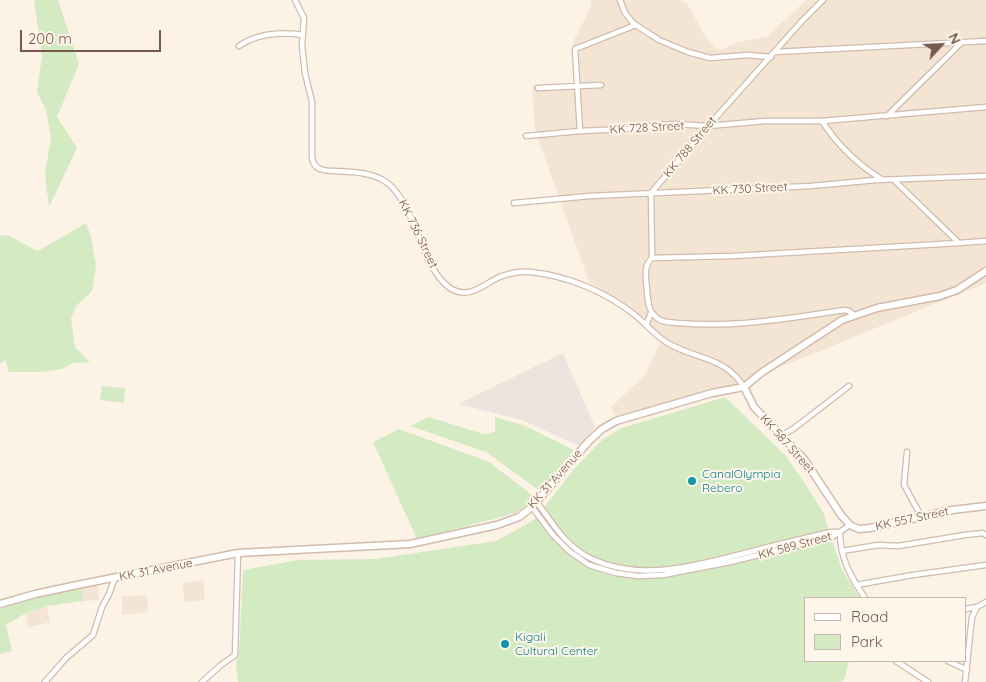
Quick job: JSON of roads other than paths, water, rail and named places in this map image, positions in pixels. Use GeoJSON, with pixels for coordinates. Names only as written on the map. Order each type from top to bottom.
{"type":"FeatureCollection","features":[{"type":"Feature","properties":{"kind":"main road","name":"KK 31 Avenue"},"geometry":{"type":"LineString","coordinates":[[0,604],[34,594],[238,554],[424,542],[497,525],[519,517],[535,504],[589,441],[602,429],[616,421],[712,393],[744,386],[829,328],[854,315],[877,308],[940,296],[957,290],[986,271]]}},
{"type":"Feature","properties":{"kind":"main road","name":"KK 587 Street"},"geometry":{"type":"LineString","coordinates":[[744,386],[754,407],[804,459],[841,515],[850,525]]}},
{"type":"Feature","properties":{"kind":"main road","name":"KK 557 Street"},"geometry":{"type":"LineString","coordinates":[[850,525],[859,529],[870,528],[952,510],[986,506]]}},
{"type":"Feature","properties":{"kind":"street","name":"KK 736 Street"},"geometry":{"type":"LineString","coordinates":[[295,0],[304,18],[302,46],[305,73],[312,102],[313,163],[322,170],[366,174],[381,179],[390,185],[403,201],[435,270],[450,288],[466,293],[481,289],[493,280],[512,273],[530,272],[558,277],[603,294],[621,304],[666,342],[714,362],[733,374],[744,386]]}},
{"type":"Feature","properties":{"kind":"street"},"geometry":{"type":"LineString","coordinates":[[620,0],[625,13],[636,25],[668,44],[710,58],[748,55],[770,57]]}},
{"type":"Feature","properties":{"kind":"street","name":"KK 788 Street"},"geometry":{"type":"LineString","coordinates":[[651,193],[708,126],[823,0]]}},
{"type":"Feature","properties":{"kind":"street"},"geometry":{"type":"LineString","coordinates":[[580,131],[575,49],[636,25]]}},
{"type":"Feature","properties":{"kind":"street"},"geometry":{"type":"LineString","coordinates":[[239,46],[252,38],[262,36],[287,33],[303,35]]}},
{"type":"Feature","properties":{"kind":"street"},"geometry":{"type":"LineString","coordinates":[[776,52],[986,41]]}},
{"type":"Feature","properties":{"kind":"street"},"geometry":{"type":"LineString","coordinates":[[888,116],[961,43]]}},
{"type":"Feature","properties":{"kind":"street"},"geometry":{"type":"LineString","coordinates":[[538,88],[601,85]]}},
{"type":"Feature","properties":{"kind":"street","name":"KK 728 Street"},"geometry":{"type":"LineString","coordinates":[[526,136],[675,124],[708,126],[765,121],[822,121],[986,107]]}},
{"type":"Feature","properties":{"kind":"street"},"geometry":{"type":"LineString","coordinates":[[822,121],[835,141],[848,155],[882,180]]}},
{"type":"Feature","properties":{"kind":"street","name":"KK 730 Street"},"geometry":{"type":"LineString","coordinates":[[514,203],[651,193],[986,176]]}},
{"type":"Feature","properties":{"kind":"street"},"geometry":{"type":"LineString","coordinates":[[894,180],[959,243]]}},
{"type":"Feature","properties":{"kind":"street"},"geometry":{"type":"LineString","coordinates":[[646,325],[651,313],[648,303],[646,272],[648,263],[652,258],[651,193]]}},
{"type":"Feature","properties":{"kind":"street"},"geometry":{"type":"LineString","coordinates":[[652,258],[733,256],[986,241]]}},
{"type":"Feature","properties":{"kind":"street"},"geometry":{"type":"LineString","coordinates":[[651,313],[664,321],[711,324],[748,322],[845,310],[854,315]]}},
{"type":"Feature","properties":{"kind":"street"},"geometry":{"type":"LineString","coordinates":[[781,436],[849,386]]}},
{"type":"Feature","properties":{"kind":"street"},"geometry":{"type":"LineString","coordinates":[[907,452],[904,485],[921,516]]}},
{"type":"Feature","properties":{"kind":"street","name":"KK 589 Street"},"geometry":{"type":"LineString","coordinates":[[535,504],[564,538],[580,552],[601,562],[637,570],[663,570],[706,563],[831,532],[840,532]]}},
{"type":"Feature","properties":{"kind":"street"},"geometry":{"type":"LineString","coordinates":[[850,525],[840,532],[842,551],[848,572],[863,597]]}},
{"type":"Feature","properties":{"kind":"street"},"geometry":{"type":"LineString","coordinates":[[842,551],[878,545],[898,546],[965,534],[983,533],[986,535]]}},
{"type":"Feature","properties":{"kind":"street"},"geometry":{"type":"LineString","coordinates":[[202,682],[234,655],[238,554]]}},
{"type":"Feature","properties":{"kind":"street"},"geometry":{"type":"LineString","coordinates":[[856,585],[913,575],[986,566]]}},
{"type":"Feature","properties":{"kind":"street"},"geometry":{"type":"LineString","coordinates":[[45,682],[66,658],[93,635],[102,607],[115,578]]}},
{"type":"Feature","properties":{"kind":"street"},"geometry":{"type":"LineString","coordinates":[[966,609],[977,607],[986,602]]}},
{"type":"Feature","properties":{"kind":"street"},"geometry":{"type":"LineString","coordinates":[[966,682],[972,617],[977,607]]}},
{"type":"Feature","properties":{"kind":"street"},"geometry":{"type":"LineString","coordinates":[[898,662],[928,682]]}},
{"type":"Feature","properties":{"kind":"street"},"geometry":{"type":"LineString","coordinates":[[950,662],[967,670]]}},
{"type":"Feature","properties":{"kind":"place","name":"CanalOlympia Rebero"},"geometry":{"type":"Point","coordinates":[692,481]}},
{"type":"Feature","properties":{"kind":"place","name":"Kigali Cultural Center"},"geometry":{"type":"Point","coordinates":[505,644]}}]}
